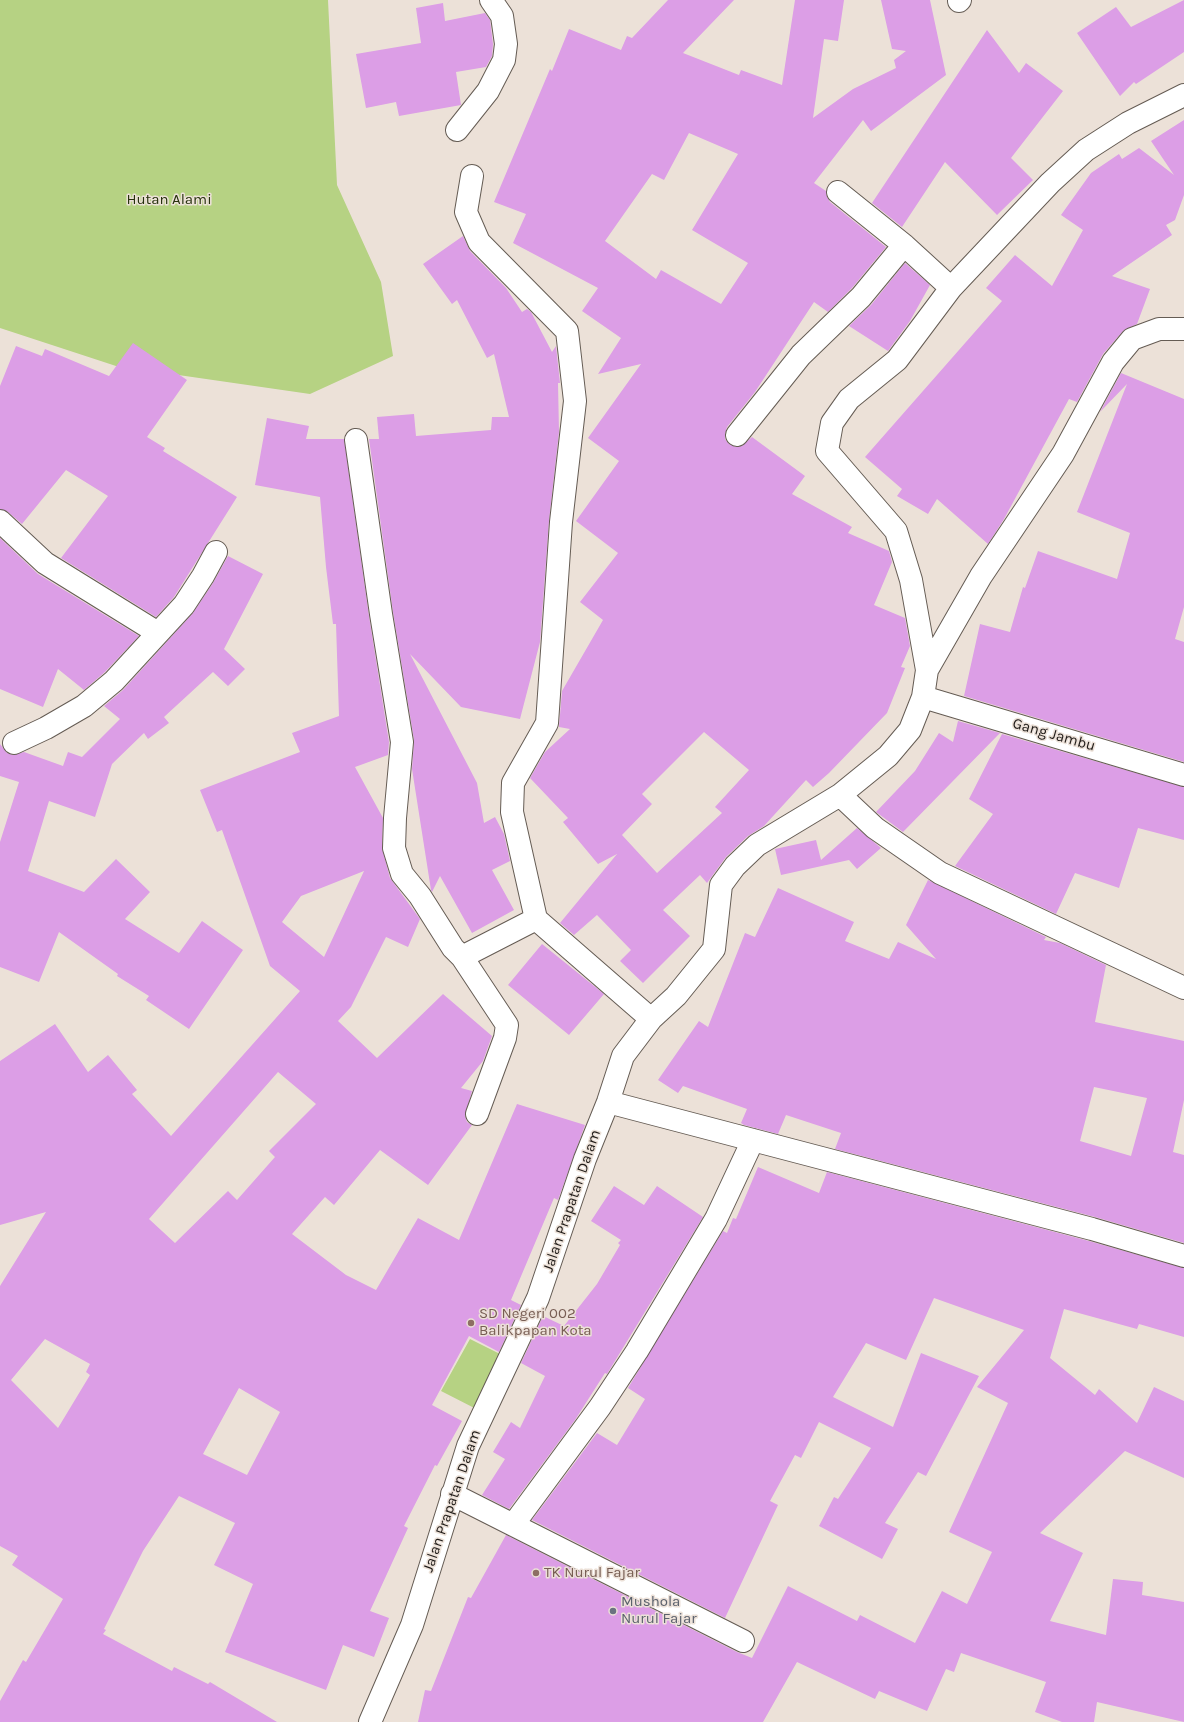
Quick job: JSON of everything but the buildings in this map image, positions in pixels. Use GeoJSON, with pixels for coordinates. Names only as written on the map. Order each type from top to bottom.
{"type":"FeatureCollection","features":[{"type":"Feature","properties":{"kind":"street"},"geometry":{"type":"LineString","coordinates":[[457,130],[488,91],[504,60],[506,44],[502,16],[491,0]]}},
{"type":"Feature","properties":{"kind":"street"},"geometry":{"type":"LineString","coordinates":[[927,670],[911,580],[896,531],[827,451],[832,423],[849,399],[897,360],[951,288],[1050,183],[1086,150],[1128,124],[1184,95]]}},
{"type":"Feature","properties":{"kind":"street"},"geometry":{"type":"LineString","coordinates":[[472,176],[466,212],[479,242],[567,331],[575,401],[561,522],[547,723],[513,783],[512,812],[536,919],[651,1019]]}},
{"type":"Feature","properties":{"kind":"street"},"geometry":{"type":"LineString","coordinates":[[838,192],[904,245],[951,288]]}},
{"type":"Feature","properties":{"kind":"street"},"geometry":{"type":"LineString","coordinates":[[737,435],[801,355],[861,297],[904,245]]}},
{"type":"Feature","properties":{"kind":"street"},"geometry":{"type":"LineString","coordinates":[[927,670],[981,576],[1063,454],[1113,362],[1132,339],[1159,330],[1184,329]]}},
{"type":"Feature","properties":{"kind":"street"},"geometry":{"type":"LineString","coordinates":[[356,440],[381,614],[402,742],[394,818],[394,848],[402,874],[420,896],[453,948],[462,957],[507,1025],[505,1038],[477,1114]]}},
{"type":"Feature","properties":{"kind":"street"},"geometry":{"type":"LineString","coordinates":[[0,522],[45,563],[158,633]]}},
{"type":"Feature","properties":{"kind":"street"},"geometry":{"type":"LineString","coordinates":[[14,743],[46,728],[84,706],[114,682],[184,605],[203,576],[216,552]]}},
{"type":"Feature","properties":{"kind":"street","name":"Jalan Prapatan Dalam"},"geometry":{"type":"LineString","coordinates":[[370,1722],[412,1625],[468,1446],[538,1298],[585,1159],[608,1102],[623,1056],[651,1019],[676,996],[714,949],[721,884],[735,866],[757,845],[840,795],[888,756],[910,730],[923,697],[927,670]]}},
{"type":"Feature","properties":{"kind":"street","name":"Gang Jambu"},"geometry":{"type":"LineString","coordinates":[[923,697],[1184,775]]}},
{"type":"Feature","properties":{"kind":"street"},"geometry":{"type":"LineString","coordinates":[[840,795],[875,828],[940,873],[1184,988]]}},
{"type":"Feature","properties":{"kind":"street"},"geometry":{"type":"LineString","coordinates":[[462,957],[536,919]]}},
{"type":"Feature","properties":{"kind":"street"},"geometry":{"type":"LineString","coordinates":[[608,1102],[1092,1229],[1184,1256]]}},
{"type":"Feature","properties":{"kind":"street"},"geometry":{"type":"LineString","coordinates":[[513,1526],[600,1407],[637,1351],[716,1219],[753,1140]]}},
{"type":"Feature","properties":{"kind":"street"},"geometry":{"type":"LineString","coordinates":[[452,1494],[743,1641]]}},
{"type":"Feature","properties":{"kind":"green space","name":"Hutan Alami"},"geometry":{"type":"Polygon","coordinates":[[[0,0],[328,0],[337,185],[381,282],[393,356],[310,394],[116,366],[0,328],[0,0]]]}},
{"type":"Feature","properties":{"kind":"green space"},"geometry":{"type":"Polygon","coordinates":[[[470,1339],[516,1362],[488,1415],[441,1391],[470,1339]]]}},
{"type":"Feature","properties":{"kind":"place","name":"SD Negeri 002 Balikpapan Kota"},"geometry":{"type":"Point","coordinates":[471,1323]}},
{"type":"Feature","properties":{"kind":"place","name":"TK Nurul Fajar"},"geometry":{"type":"Point","coordinates":[536,1573]}},
{"type":"Feature","properties":{"kind":"place","name":"Mushola Nurul Fajar"},"geometry":{"type":"Point","coordinates":[613,1611]}}]}
